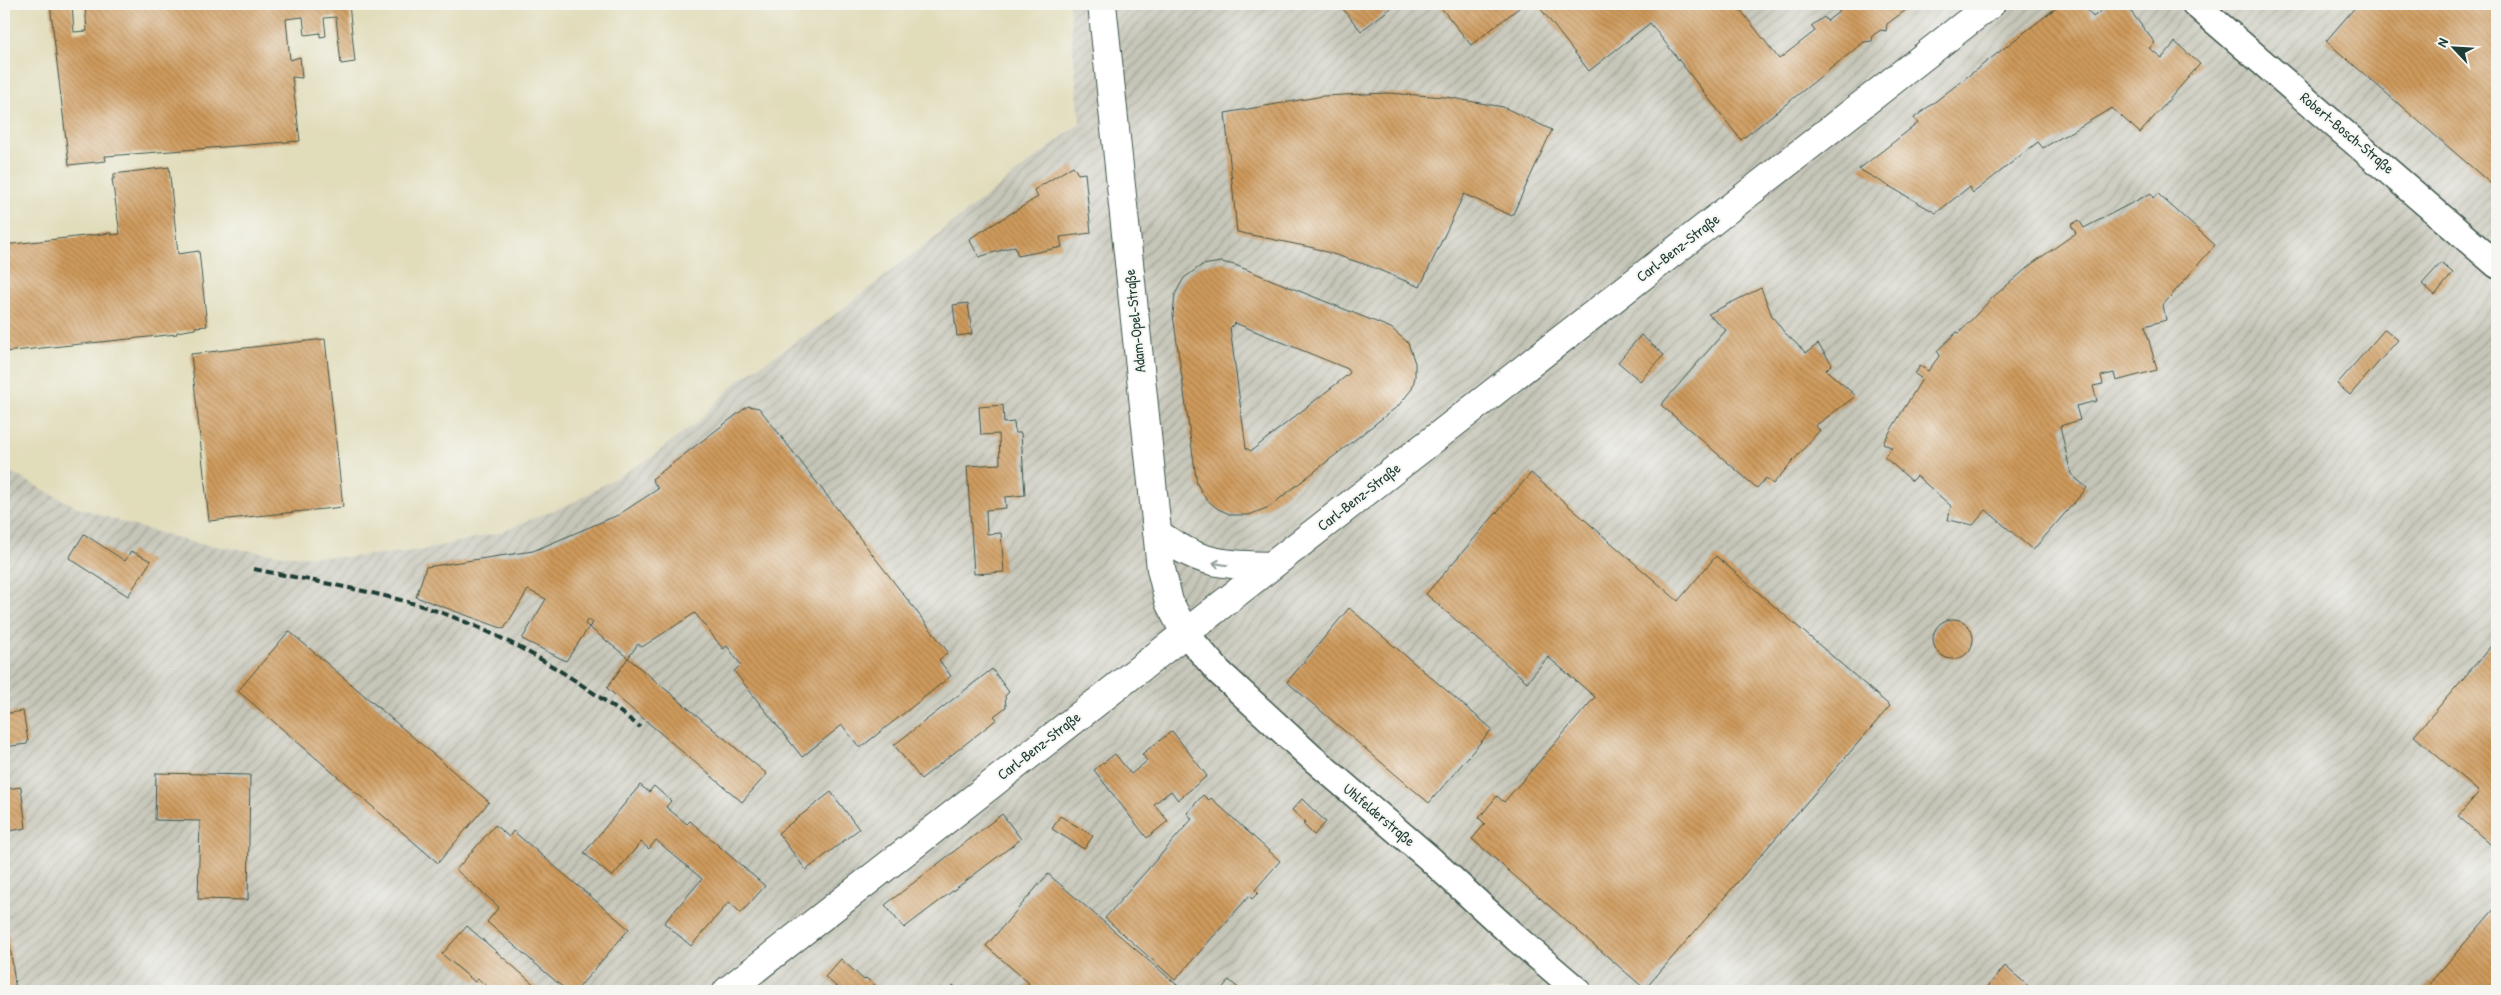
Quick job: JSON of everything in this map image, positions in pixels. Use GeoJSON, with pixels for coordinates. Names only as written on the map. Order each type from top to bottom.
{"type":"FeatureCollection","features":[{"type":"Feature","properties":{"kind":"main road","name":"Adam-Opel-Straße"},"geometry":{"type":"LineString","coordinates":[[1102,4],[1157,533],[1169,602],[1185,633]]}},
{"type":"Feature","properties":{"kind":"main road","name":"Carl-Benz-Straße"},"geometry":{"type":"LineString","coordinates":[[727,991],[1991,4]]}},
{"type":"Feature","properties":{"kind":"main road"},"geometry":{"type":"LineString","coordinates":[[1157,533],[1189,554],[1210,562],[1225,565],[1269,566]]}},
{"type":"Feature","properties":{"kind":"street","name":"Robert-Bosch-Straße"},"geometry":{"type":"LineString","coordinates":[[2195,4],[2497,265]]}},
{"type":"Feature","properties":{"kind":"street","name":"Uhlfelderstraße"},"geometry":{"type":"LineString","coordinates":[[1185,633],[1219,672],[1303,750],[1429,858],[1516,938],[1578,991]]}},
{"type":"Feature","properties":{"kind":"shaded area"},"geometry":{"type":"Polygon","coordinates":[[[4,4],[1069,4],[1080,122],[828,320],[737,381],[697,422],[650,458],[572,503],[522,524],[460,543],[391,554],[351,557],[290,556],[200,544],[124,523],[75,506],[4,469],[4,4]]]}},
{"type":"Feature","properties":{"kind":"shaded area"},"geometry":{"type":"Polygon","coordinates":[[[1069,4],[2497,4],[2497,991],[4,991],[4,469],[75,506],[124,523],[200,544],[290,556],[351,557],[423,550],[497,533],[572,503],[650,458],[697,422],[737,381],[828,320],[1080,123],[1069,4]]]}},
{"type":"Feature","properties":{"kind":"building"},"geometry":{"type":"Polygon","coordinates":[[[50,4],[72,4],[74,32],[87,31],[85,4],[349,4],[355,62],[341,64],[336,17],[324,18],[326,36],[320,37],[320,33],[305,35],[303,17],[286,19],[290,60],[300,57],[302,78],[292,77],[300,141],[105,156],[106,161],[69,165],[50,4]]]}},
{"type":"Feature","properties":{"kind":"building"},"geometry":{"type":"Polygon","coordinates":[[[1339,4],[1396,4],[1361,31],[1339,4]]]}},
{"type":"Feature","properties":{"kind":"building"},"geometry":{"type":"Polygon","coordinates":[[[1438,4],[1524,4],[1471,45],[1438,4]]]}},
{"type":"Feature","properties":{"kind":"building"},"geometry":{"type":"Polygon","coordinates":[[[1537,4],[1736,4],[1779,59],[1815,31],[1811,26],[1824,17],[1827,21],[1840,11],[1834,4],[1914,4],[1887,24],[1886,31],[1881,30],[1873,35],[1872,41],[1864,42],[1741,140],[1650,23],[1589,71],[1537,4]]]}},
{"type":"Feature","properties":{"kind":"building"},"geometry":{"type":"Polygon","coordinates":[[[2061,4],[2083,4],[2093,17],[2110,4],[2125,4],[2155,43],[2149,48],[2162,58],[2175,42],[2200,64],[2140,133],[2112,108],[2043,148],[2038,142],[1973,193],[1969,187],[1936,213],[1859,169],[1918,123],[1914,118],[2061,4]]]}},
{"type":"Feature","properties":{"kind":"building"},"geometry":{"type":"Polygon","coordinates":[[[2358,4],[2497,4],[2497,189],[2326,41],[2358,4]]]}},
{"type":"Feature","properties":{"kind":"building"},"geometry":{"type":"Polygon","coordinates":[[[1387,93],[1446,97],[1503,107],[1552,130],[1512,216],[1464,194],[1420,287],[1367,265],[1314,248],[1237,232],[1225,113],[1323,96],[1387,93]]]}},
{"type":"Feature","properties":{"kind":"building"},"geometry":{"type":"Polygon","coordinates":[[[1073,166],[1078,174],[1085,173],[1091,233],[1060,237],[1062,247],[1018,256],[1015,246],[979,257],[969,239],[1038,197],[1034,190],[1073,166]]]}},
{"type":"Feature","properties":{"kind":"building"},"geometry":{"type":"Polygon","coordinates":[[[169,167],[178,254],[199,251],[207,326],[195,327],[195,329],[177,332],[177,334],[4,352],[4,245],[111,233],[112,235],[120,234],[112,179],[114,179],[114,174],[169,167]]]}},
{"type":"Feature","properties":{"kind":"building"},"geometry":{"type":"Polygon","coordinates":[[[2151,193],[2153,198],[2158,194],[2215,245],[2163,305],[2166,320],[2145,326],[2157,370],[2116,381],[2114,373],[2101,376],[2103,384],[2093,386],[2097,401],[2076,406],[2080,420],[2060,426],[2071,474],[2087,488],[2033,550],[1986,510],[1973,525],[1948,520],[1951,506],[1917,476],[1912,481],[1884,457],[1892,448],[1883,443],[1922,379],[1915,374],[1920,366],[1928,371],[1940,355],[1937,351],[1957,332],[1959,333],[1993,297],[2033,263],[2076,233],[2071,225],[2079,220],[2084,228],[2151,193]]]}},
{"type":"Feature","properties":{"kind":"building"},"geometry":{"type":"Polygon","coordinates":[[[1221,262],[1235,265],[1391,328],[1408,343],[1415,363],[1415,377],[1412,389],[1398,406],[1269,507],[1249,515],[1232,515],[1218,509],[1206,499],[1197,484],[1173,315],[1175,294],[1184,278],[1202,265],[1221,262]],[[1235,323],[1230,328],[1246,448],[1251,451],[1350,373],[1348,369],[1235,323]]]}},
{"type":"Feature","properties":{"kind":"building"},"geometry":{"type":"Polygon","coordinates":[[[2441,263],[2453,273],[2435,295],[2422,284],[2441,263]]]}},
{"type":"Feature","properties":{"kind":"building"},"geometry":{"type":"Polygon","coordinates":[[[1761,288],[1772,316],[1784,332],[1806,353],[1818,344],[1832,364],[1826,370],[1856,396],[1815,426],[1820,430],[1773,484],[1766,478],[1757,488],[1661,405],[1726,330],[1708,314],[1761,288]]]}},
{"type":"Feature","properties":{"kind":"building"},"geometry":{"type":"Polygon","coordinates":[[[968,303],[972,334],[957,336],[953,305],[968,303]]]}},
{"type":"Feature","properties":{"kind":"building"},"geometry":{"type":"Polygon","coordinates":[[[2385,329],[2398,340],[2350,395],[2337,384],[2385,329]]]}},
{"type":"Feature","properties":{"kind":"building"},"geometry":{"type":"Polygon","coordinates":[[[1641,335],[1664,355],[1640,381],[1618,362],[1641,335]]]}},
{"type":"Feature","properties":{"kind":"building"},"geometry":{"type":"Polygon","coordinates":[[[2497,338],[2497,350],[2492,345],[2497,338]]]}},
{"type":"Feature","properties":{"kind":"building"},"geometry":{"type":"Polygon","coordinates":[[[325,339],[343,507],[209,521],[191,354],[325,339]]]}},
{"type":"Feature","properties":{"kind":"building"},"geometry":{"type":"Polygon","coordinates":[[[1003,405],[1004,423],[1014,422],[1015,433],[1021,433],[1025,495],[1005,497],[1006,508],[986,510],[987,534],[1001,533],[1004,572],[974,574],[967,466],[1000,464],[999,434],[981,435],[979,407],[1003,405]]]}},
{"type":"Feature","properties":{"kind":"building"},"geometry":{"type":"Polygon","coordinates":[[[748,406],[759,408],[948,652],[939,660],[951,676],[860,748],[842,725],[802,757],[734,671],[741,665],[727,646],[723,649],[695,613],[642,647],[638,644],[628,658],[589,627],[566,661],[522,639],[546,599],[528,590],[504,629],[416,597],[426,567],[533,551],[618,515],[658,489],[652,479],[748,406]],[[588,619],[585,624],[589,627],[593,623],[588,619]]]}},
{"type":"Feature","properties":{"kind":"building"},"geometry":{"type":"Polygon","coordinates":[[[1531,473],[1678,601],[1716,556],[1890,706],[1645,989],[1472,839],[1485,824],[1479,818],[1497,796],[1504,802],[1595,697],[1548,657],[1527,682],[1426,594],[1531,473]]]}},
{"type":"Feature","properties":{"kind":"building"},"geometry":{"type":"Polygon","coordinates":[[[84,534],[125,561],[131,551],[151,561],[128,596],[69,558],[84,534]]]}},
{"type":"Feature","properties":{"kind":"building"},"geometry":{"type":"Polygon","coordinates":[[[1349,608],[1492,729],[1429,803],[1287,682],[1349,608]]]}},
{"type":"Feature","properties":{"kind":"building"},"geometry":{"type":"Polygon","coordinates":[[[1953,619],[1967,625],[1973,639],[1967,653],[1953,659],[1939,653],[1933,639],[1939,625],[1953,619]]]}},
{"type":"Feature","properties":{"kind":"building"},"geometry":{"type":"Polygon","coordinates":[[[289,631],[489,802],[438,863],[238,691],[289,631]]]}},
{"type":"Feature","properties":{"kind":"building"},"geometry":{"type":"Polygon","coordinates":[[[2497,639],[2497,850],[2458,816],[2479,792],[2414,736],[2497,639]]]}},
{"type":"Feature","properties":{"kind":"building"},"geometry":{"type":"Polygon","coordinates":[[[628,658],[767,774],[742,802],[607,688],[628,658]]]}},
{"type":"Feature","properties":{"kind":"building"},"geometry":{"type":"Polygon","coordinates":[[[992,669],[1009,692],[1005,696],[1006,707],[994,716],[997,719],[921,779],[894,745],[992,669]]]}},
{"type":"Feature","properties":{"kind":"building"},"geometry":{"type":"Polygon","coordinates":[[[23,711],[27,744],[4,747],[4,714],[23,711]]]}},
{"type":"Feature","properties":{"kind":"building"},"geometry":{"type":"Polygon","coordinates":[[[1172,731],[1207,776],[1178,800],[1171,791],[1154,804],[1168,821],[1147,838],[1094,770],[1115,754],[1131,774],[1147,761],[1142,754],[1172,731]]]}},
{"type":"Feature","properties":{"kind":"building"},"geometry":{"type":"Polygon","coordinates":[[[156,773],[250,775],[248,900],[198,899],[200,821],[155,820],[156,773]]]}},
{"type":"Feature","properties":{"kind":"building"},"geometry":{"type":"Polygon","coordinates":[[[4,776],[7,789],[21,787],[26,828],[4,832],[4,776]]]}},
{"type":"Feature","properties":{"kind":"building"},"geometry":{"type":"Polygon","coordinates":[[[640,785],[649,792],[654,786],[671,801],[666,807],[687,824],[690,821],[765,886],[741,913],[729,902],[691,946],[664,923],[702,879],[656,840],[649,849],[641,842],[612,877],[584,853],[640,785]]]}},
{"type":"Feature","properties":{"kind":"building"},"geometry":{"type":"Polygon","coordinates":[[[831,792],[859,829],[806,870],[778,833],[831,792]]]}},
{"type":"Feature","properties":{"kind":"building"},"geometry":{"type":"Polygon","coordinates":[[[1203,795],[1209,800],[1211,798],[1280,861],[1255,890],[1258,893],[1252,899],[1249,896],[1175,980],[1105,918],[1192,819],[1187,813],[1203,795]]]}},
{"type":"Feature","properties":{"kind":"building"},"geometry":{"type":"Polygon","coordinates":[[[1302,799],[1326,822],[1314,835],[1303,824],[1305,822],[1292,810],[1302,799]]]}},
{"type":"Feature","properties":{"kind":"building"},"geometry":{"type":"Polygon","coordinates":[[[1002,814],[1021,839],[904,928],[885,905],[1002,814]]]}},
{"type":"Feature","properties":{"kind":"building"},"geometry":{"type":"Polygon","coordinates":[[[1060,816],[1093,836],[1084,849],[1052,829],[1060,816]]]}},
{"type":"Feature","properties":{"kind":"building"},"geometry":{"type":"Polygon","coordinates":[[[495,825],[509,837],[513,831],[629,929],[576,991],[567,991],[487,922],[499,907],[456,870],[495,825]]]}},
{"type":"Feature","properties":{"kind":"building"},"geometry":{"type":"Polygon","coordinates":[[[1048,874],[1184,991],[1022,991],[1029,983],[986,946],[1048,874]]]}},
{"type":"Feature","properties":{"kind":"building"},"geometry":{"type":"Polygon","coordinates":[[[2497,906],[2497,991],[2423,991],[2497,906]]]}},
{"type":"Feature","properties":{"kind":"building"},"geometry":{"type":"Polygon","coordinates":[[[5,908],[16,991],[4,991],[5,908]]]}},
{"type":"Feature","properties":{"kind":"building"},"geometry":{"type":"Polygon","coordinates":[[[467,926],[538,988],[535,991],[493,991],[478,979],[475,982],[442,954],[467,926]]]}},
{"type":"Feature","properties":{"kind":"building"},"geometry":{"type":"Polygon","coordinates":[[[841,959],[864,980],[866,978],[882,991],[842,991],[825,977],[841,959]]]}},
{"type":"Feature","properties":{"kind":"building"},"geometry":{"type":"Polygon","coordinates":[[[2005,966],[2034,991],[1984,991],[2005,966]]]}},
{"type":"Feature","properties":{"kind":"building"},"geometry":{"type":"Polygon","coordinates":[[[1229,980],[1242,991],[1220,991],[1229,980]]]}},
{"type":"Feature","properties":{"kind":"building"},"geometry":{"type":"Polygon","coordinates":[[[953,985],[960,991],[948,991],[953,985]]]}},
{"type":"Feature","properties":{"kind":"railway"},"geometry":{"type":"LineString","coordinates":[[254,569],[383,596],[425,607],[454,618],[511,643],[564,673],[640,727]]}}]}
